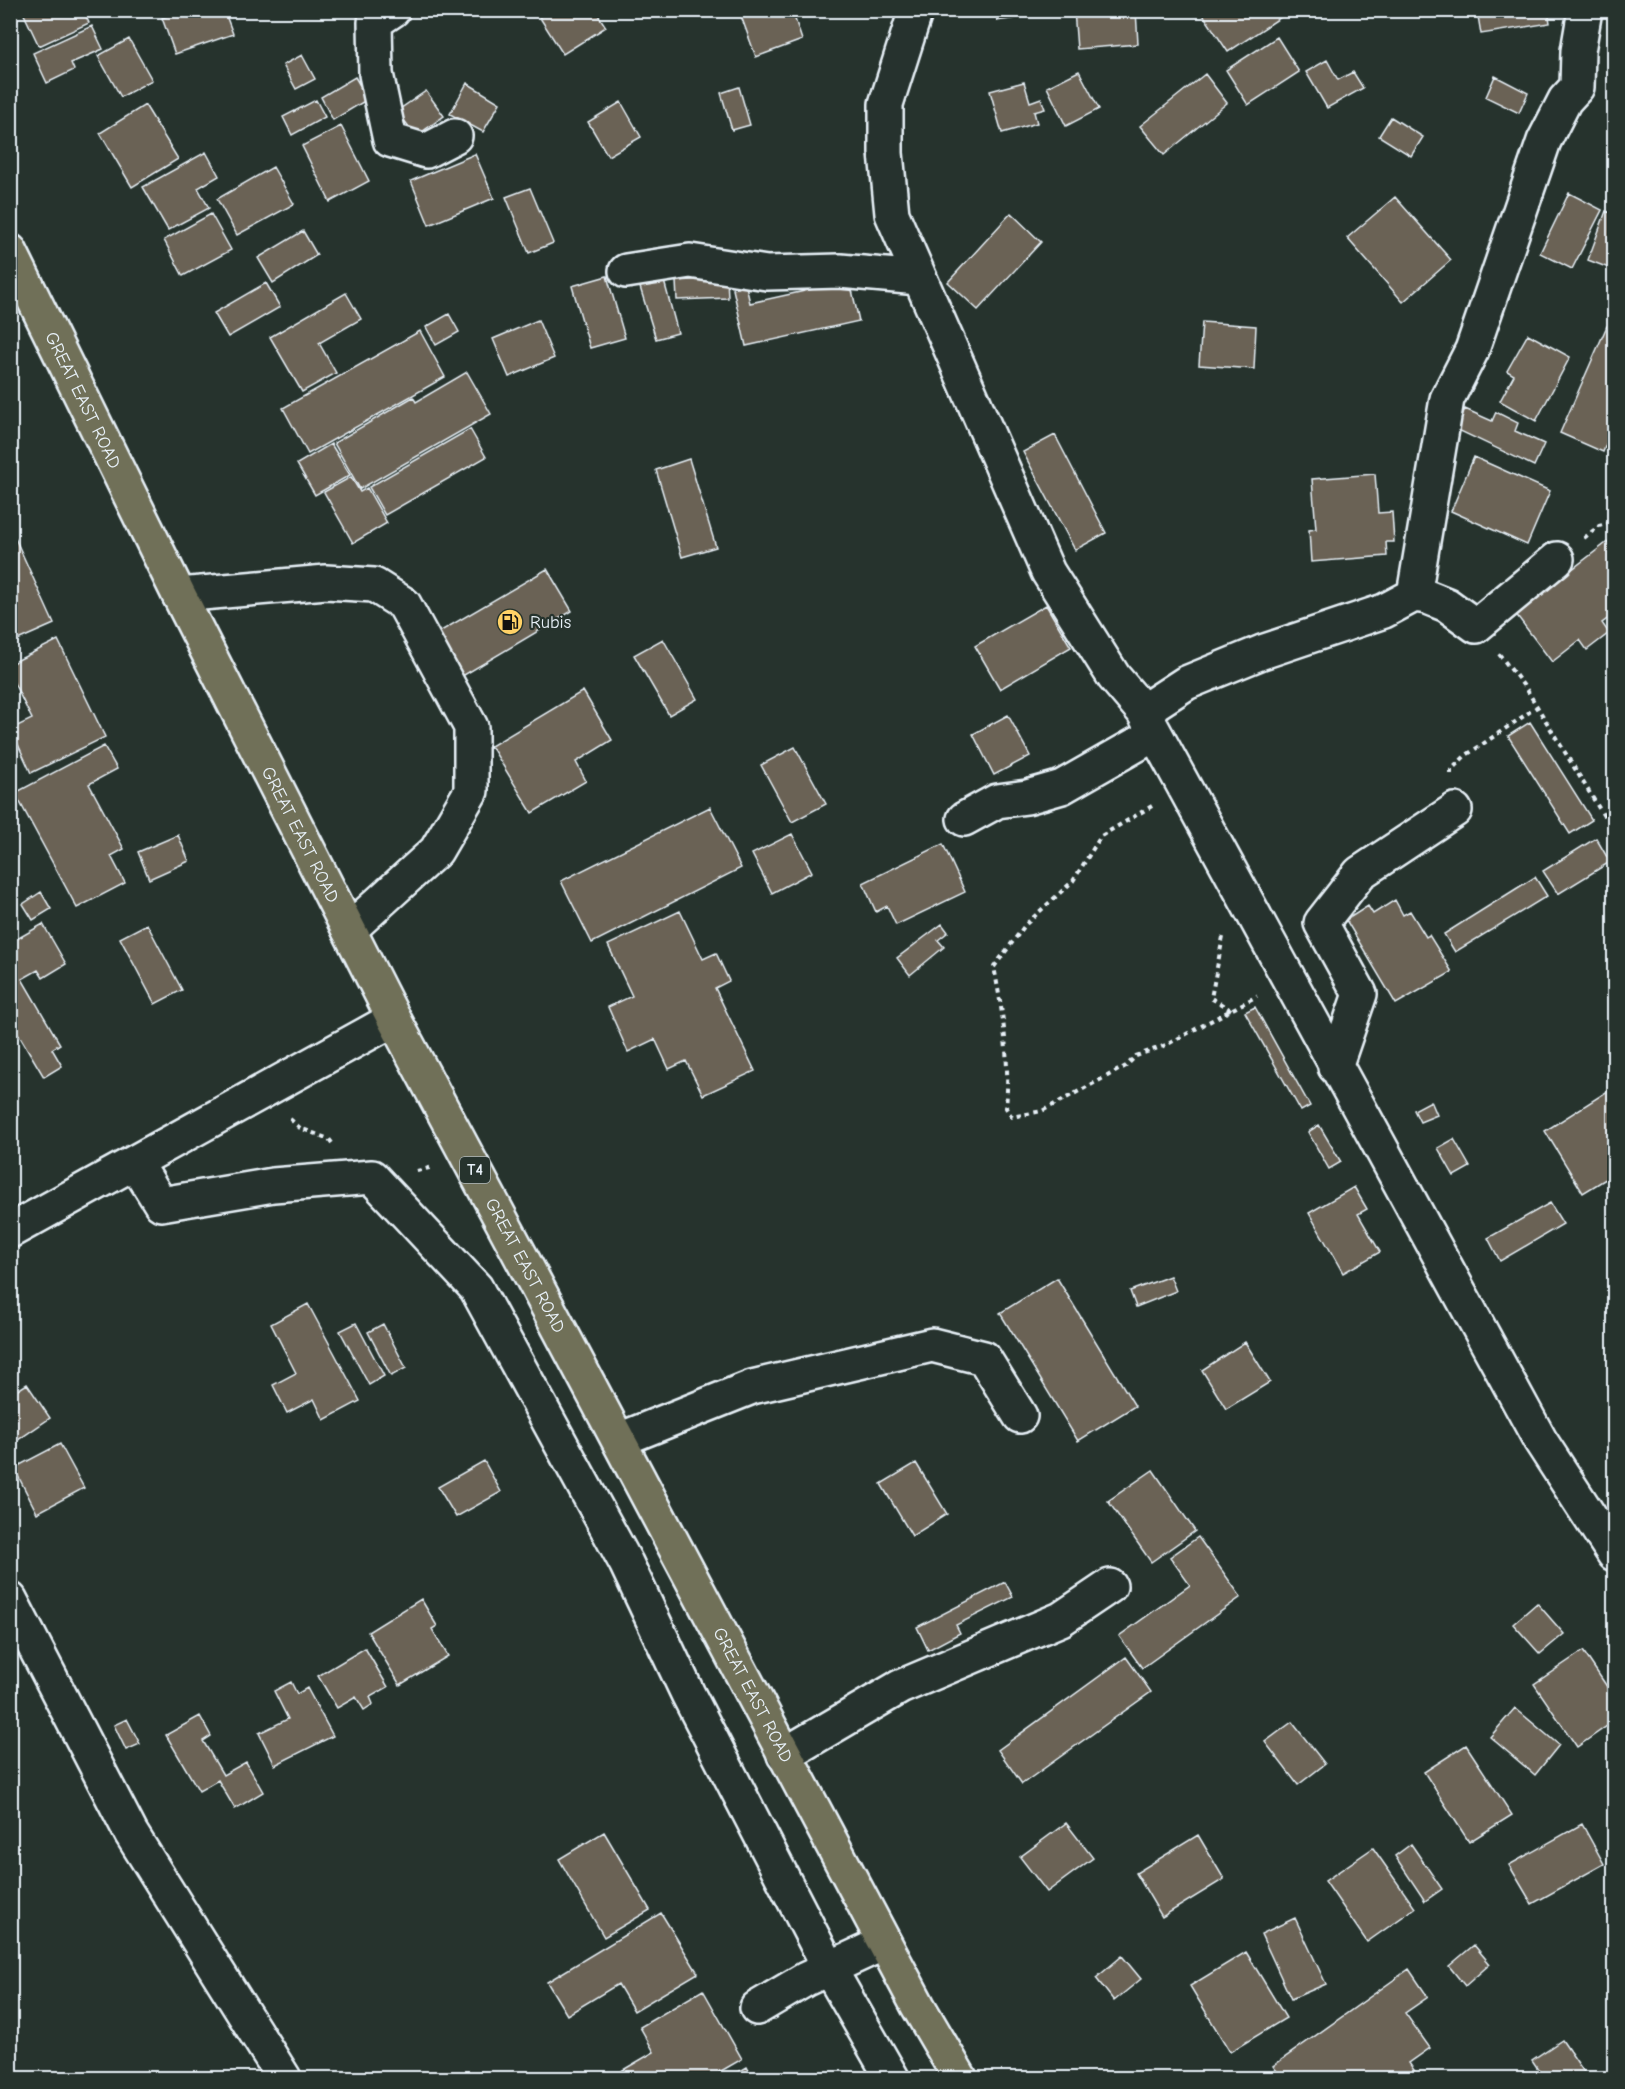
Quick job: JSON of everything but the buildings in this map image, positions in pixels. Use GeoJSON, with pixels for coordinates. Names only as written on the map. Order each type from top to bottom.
{"type":"FeatureCollection","features":[{"type":"Feature","properties":{"kind":"highway","name":"GREAT EAST ROAD"},"geometry":{"type":"LineString","coordinates":[[10,251],[179,595],[394,1019],[884,1943],[960,2079]]}},
{"type":"Feature","properties":{"kind":"street"},"geometry":{"type":"LineString","coordinates":[[393,10],[375,22],[376,74],[390,140],[426,151],[455,136]]}},
{"type":"Feature","properties":{"kind":"street"},"geometry":{"type":"LineString","coordinates":[[915,10],[886,104],[886,153],[892,214],[1048,572],[1114,677],[1149,722],[1540,1440],[1614,1554]]}},
{"type":"Feature","properties":{"kind":"street"},"geometry":{"type":"LineString","coordinates":[[1414,595],[1447,399],[1472,350],[1544,141],[1565,100],[1577,87],[1578,51],[1586,10]]}},
{"type":"Feature","properties":{"kind":"street"},"geometry":{"type":"LineString","coordinates":[[626,271],[690,261],[767,273],[840,271],[919,278]]}},
{"type":"Feature","properties":{"kind":"street"},"geometry":{"type":"LineString","coordinates":[[964,819],[997,801],[1028,797],[1062,787],[1149,722],[1186,683],[1262,652],[1384,611],[1414,595],[1427,597],[1447,606],[1476,626],[1557,559]]}},
{"type":"Feature","properties":{"kind":"street"},"geometry":{"type":"LineString","coordinates":[[179,595],[326,582],[374,585],[404,604],[471,727],[471,791],[436,851],[349,930]]}},
{"type":"Feature","properties":{"kind":"street"},"geometry":{"type":"LineString","coordinates":[[1335,1067],[1360,994],[1321,923],[1360,873],[1455,810]]}},
{"type":"Feature","properties":{"kind":"street"},"geometry":{"type":"LineString","coordinates":[[10,1231],[394,1019]]}},
{"type":"Feature","properties":{"kind":"street"},"geometry":{"type":"LineString","coordinates":[[135,1162],[160,1204],[273,1185],[364,1178],[476,1288],[626,1563],[688,1694],[829,1968],[892,2079]]}},
{"type":"Feature","properties":{"kind":"street"},"geometry":{"type":"LineString","coordinates":[[619,1440],[752,1387],[932,1345],[984,1359],[1020,1416]]}},
{"type":"Feature","properties":{"kind":"street"},"geometry":{"type":"LineString","coordinates":[[784,1755],[900,1687],[1061,1618],[1110,1586]]}},
{"type":"Feature","properties":{"kind":"street"},"geometry":{"type":"LineString","coordinates":[[10,1599],[130,1833],[284,2079]]}},
{"type":"Feature","properties":{"kind":"street"},"geometry":{"type":"LineString","coordinates":[[757,2008],[806,1979],[884,1943]]}},
{"type":"Feature","properties":{"kind":"path"},"geometry":{"type":"LineString","coordinates":[[1476,626],[1537,707],[1605,818],[1614,815]]}},
{"type":"Feature","properties":{"kind":"path"},"geometry":{"type":"LineString","coordinates":[[1455,810],[1450,770],[1465,756],[1537,707]]}},
{"type":"Feature","properties":{"kind":"path"},"geometry":{"type":"LineString","coordinates":[[1184,787],[1101,836],[1073,881],[1026,924],[994,967],[1004,1020],[1006,1108],[1012,1117],[1042,1111],[1126,1066],[1136,1056],[1166,1045],[1289,981]]}},
{"type":"Feature","properties":{"kind":"path"},"geometry":{"type":"LineString","coordinates":[[1224,928],[1211,998],[1232,1010]]}},
{"type":"Feature","properties":{"kind":"path"},"geometry":{"type":"LineString","coordinates":[[261,1092],[300,1128],[329,1139],[364,1178],[429,1170],[464,1151]]}},
{"type":"Feature","properties":{"kind":"place","name":"Rubis"},"geometry":{"type":"Point","coordinates":[510,622]}}]}
